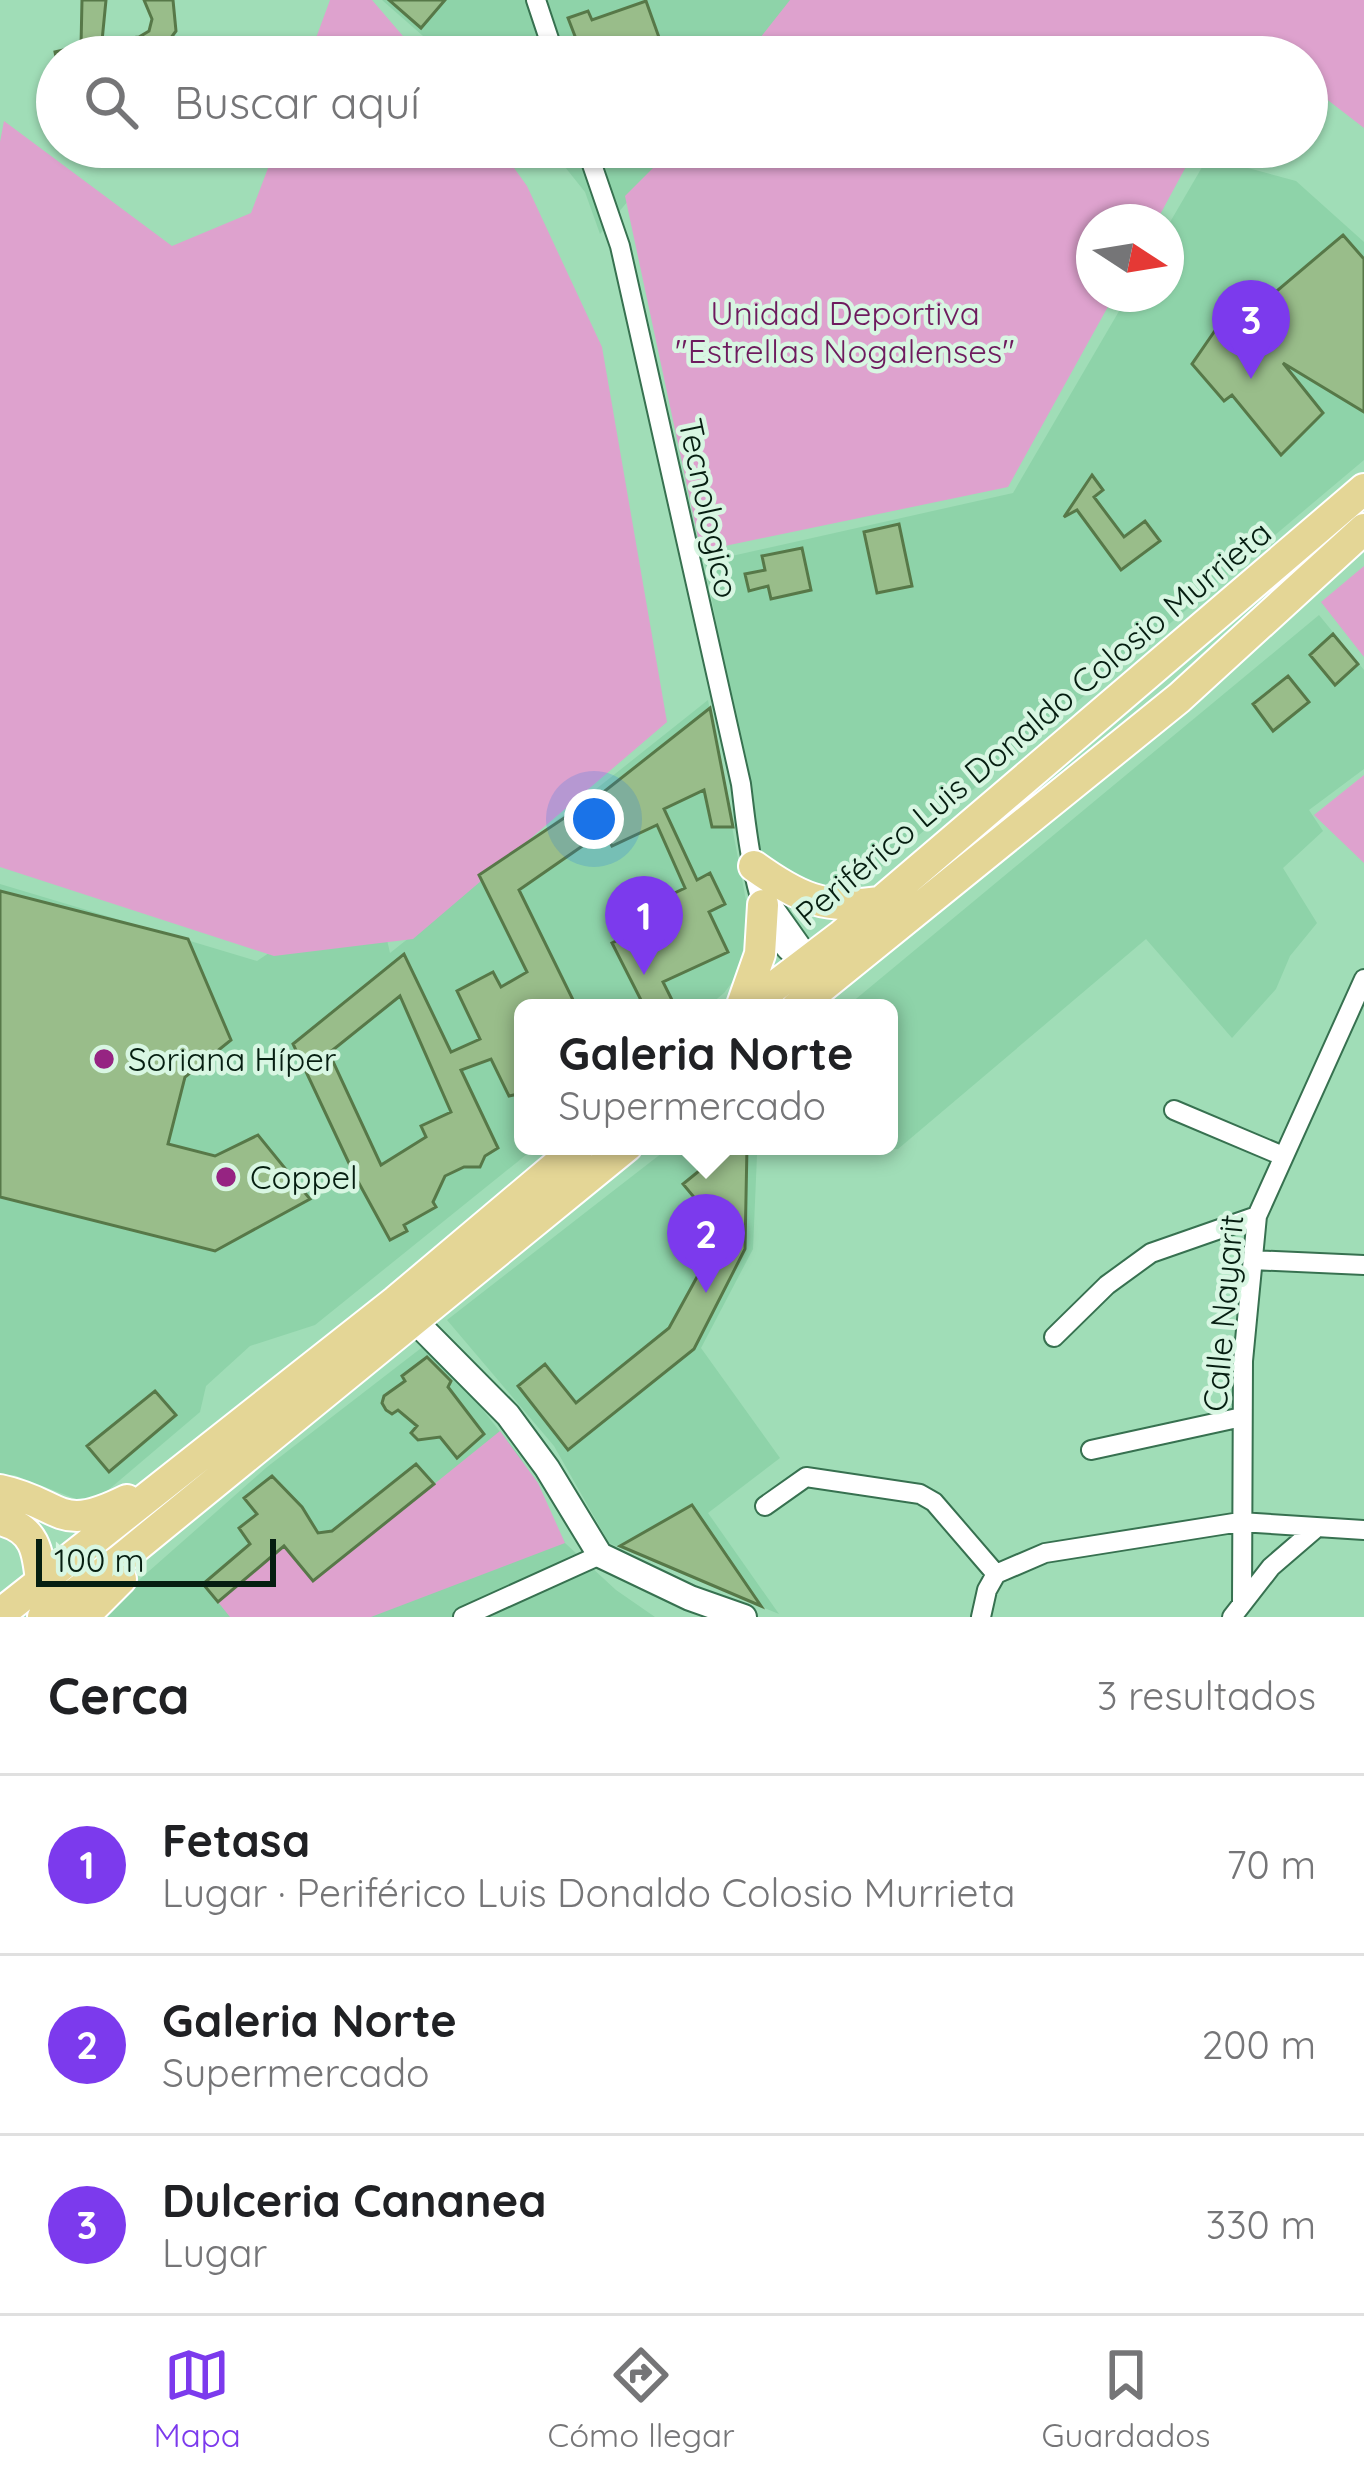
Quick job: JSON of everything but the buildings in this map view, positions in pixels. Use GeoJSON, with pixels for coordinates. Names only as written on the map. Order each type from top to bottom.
{"type":"FeatureCollection","features":[{"type":"Feature","properties":{"kind":"main road","name":"Periférico Luis Donaldo Colosio Murrieta"},"geometry":{"type":"LineString","coordinates":[[756,999],[878,902],[1364,489]]}},
{"type":"Feature","properties":{"kind":"main road","name":"Periférico Luis Donaldo Colosio Murrieta"},"geometry":{"type":"LineString","coordinates":[[807,999],[1179,698],[1364,530]]}},
{"type":"Feature","properties":{"kind":"main road"},"geometry":{"type":"LineString","coordinates":[[747,999],[760,954],[759,885],[848,907],[878,902]]}},
{"type":"Feature","properties":{"kind":"main road"},"geometry":{"type":"LineString","coordinates":[[778,999],[805,962],[870,935],[892,932]]}},
{"type":"Feature","properties":{"kind":"main road"},"geometry":{"type":"LineString","coordinates":[[44,1617],[149,1537],[570,1155]]}},
{"type":"Feature","properties":{"kind":"main road"},"geometry":{"type":"LineString","coordinates":[[0,1614],[170,1479],[615,1155]]}},
{"type":"Feature","properties":{"kind":"main road"},"geometry":{"type":"LineString","coordinates":[[0,1490],[82,1518],[170,1479]]}},
{"type":"Feature","properties":{"kind":"main road"},"geometry":{"type":"LineString","coordinates":[[0,1520],[23,1528],[32,1537],[41,1582]]}},
{"type":"Feature","properties":{"kind":"main road"},"geometry":{"type":"LineString","coordinates":[[83,1617],[123,1577],[149,1537]]}},
{"type":"Feature","properties":{"kind":"street"},"geometry":{"type":"LineString","coordinates":[[536,0],[549,36]]}},
{"type":"Feature","properties":{"kind":"street","name":"Tecnologico"},"geometry":{"type":"LineString","coordinates":[[593,168],[620,246],[759,885],[798,940],[805,962]]}},
{"type":"Feature","properties":{"kind":"street","name":"Calle Nayarit"},"geometry":{"type":"LineString","coordinates":[[1237,1610],[1243,1361],[1257,1216],[1364,979]]}},
{"type":"Feature","properties":{"kind":"street"},"geometry":{"type":"LineString","coordinates":[[1174,1110],[1282,1156]]}},
{"type":"Feature","properties":{"kind":"street"},"geometry":{"type":"LineString","coordinates":[[1054,1337],[1107,1285],[1151,1253],[1257,1216]]}},
{"type":"Feature","properties":{"kind":"street"},"geometry":{"type":"LineString","coordinates":[[1252,1260],[1364,1265]]}},
{"type":"Feature","properties":{"kind":"street"},"geometry":{"type":"LineString","coordinates":[[404,1310],[508,1415],[547,1468],[600,1556],[728,1615]]}},
{"type":"Feature","properties":{"kind":"street"},"geometry":{"type":"LineString","coordinates":[[1091,1450],[1242,1417]]}},
{"type":"Feature","properties":{"kind":"street"},"geometry":{"type":"LineString","coordinates":[[765,1506],[806,1477],[920,1495],[934,1502],[996,1574]]}},
{"type":"Feature","properties":{"kind":"street"},"geometry":{"type":"LineString","coordinates":[[981,1617],[996,1574],[1045,1553],[1240,1522],[1364,1530]]}},
{"type":"Feature","properties":{"kind":"street"},"geometry":{"type":"LineString","coordinates":[[1237,1610],[1270,1568],[1315,1530]]}},
{"type":"Feature","properties":{"kind":"street"},"geometry":{"type":"LineString","coordinates":[[463,1617],[600,1556]]}},
{"type":"Feature","properties":{"kind":"shaded area"},"geometry":{"type":"Polygon","coordinates":[[[382,0],[799,0],[769,36],[423,36],[382,0]]]}},
{"type":"Feature","properties":{"kind":"shaded area"},"geometry":{"type":"Polygon","coordinates":[[[566,168],[656,168],[600,234],[585,192],[566,168]]]}},
{"type":"Feature","properties":{"kind":"shaded area"},"geometry":{"type":"Polygon","coordinates":[[[1202,168],[1248,168],[1296,181],[1364,242],[1364,460],[856,888],[822,890],[783,874],[758,853],[705,562],[1013,493],[1119,312],[1184,312],[1181,204],[1202,168]]]}},
{"type":"Feature","properties":{"kind":"shaded area"},"geometry":{"type":"Polygon","coordinates":[[[1319,615],[1364,670],[1364,769],[1309,810],[1323,831],[1283,868],[1317,923],[1290,956],[1276,989],[1232,1038],[1146,939],[898,1149],[898,999],[856,999],[1319,615]]]}},
{"type":"Feature","properties":{"kind":"shaded area"},"geometry":{"type":"Polygon","coordinates":[[[708,700],[752,932],[749,960],[724,993],[717,999],[514,999],[514,1155],[526,1155],[315,1325],[250,1346],[206,1386],[200,1412],[100,1497],[76,1499],[14,1475],[0,1476],[0,884],[257,961],[374,882],[390,953],[708,700]]]}},
{"type":"Feature","properties":{"kind":"shaded area"},"geometry":{"type":"Polygon","coordinates":[[[659,1155],[757,1155],[753,1249],[701,1348],[780,1458],[708,1513],[779,1614],[609,1543],[554,1446],[447,1320],[659,1155]]]}},
{"type":"Feature","properties":{"kind":"shaded area"},"geometry":{"type":"Polygon","coordinates":[[[429,1342],[520,1457],[565,1543],[616,1590],[655,1617],[97,1617],[267,1467],[429,1342]]]}},
{"type":"Feature","properties":{"kind":"green space"},"geometry":{"type":"Polygon","coordinates":[[[330,0],[372,0],[403,36],[317,36],[330,0]]]}},
{"type":"Feature","properties":{"kind":"green space"},"geometry":{"type":"Polygon","coordinates":[[[790,0],[1364,0],[1364,128],[1328,100],[1328,36],[762,36],[790,0]]]}},
{"type":"Feature","properties":{"kind":"green space"},"geometry":{"type":"Polygon","coordinates":[[[4,121],[36,145],[36,168],[67,168],[172,246],[251,213],[268,168],[514,168],[527,186],[602,347],[667,722],[413,939],[274,956],[0,867],[0,142],[4,121]]]}},
{"type":"Feature","properties":{"kind":"green space","name":"Unidad Deportiva \"Estrellas Nogalenses\""},"geometry":{"type":"Polygon","coordinates":[[[653,168],[1185,168],[1166,204],[1076,204],[1076,312],[1105,312],[1008,487],[701,551],[625,196],[653,168]]]}},
{"type":"Feature","properties":{"kind":"green space"},"geometry":{"type":"Polygon","coordinates":[[[1364,566],[1364,657],[1321,602],[1364,566]]]}},
{"type":"Feature","properties":{"kind":"green space"},"geometry":{"type":"Polygon","coordinates":[[[1364,775],[1364,863],[1314,815],[1364,775]]]}},
{"type":"Feature","properties":{"kind":"green space"},"geometry":{"type":"Polygon","coordinates":[[[500,1431],[538,1483],[565,1543],[371,1617],[230,1617],[218,1602],[284,1546],[314,1581],[500,1431]]]}},
{"type":"Feature","properties":{"kind":"place","name":"Dulceria Cananea"},"geometry":{"type":"Point","coordinates":[1251,379]}},
{"type":"Feature","properties":{"kind":"place","name":"Fetasa"},"geometry":{"type":"Point","coordinates":[644,975]}},
{"type":"Feature","properties":{"kind":"place","name":"Soriana Híper"},"geometry":{"type":"Point","coordinates":[104,1059]}},
{"type":"Feature","properties":{"kind":"place","name":"Coppel"},"geometry":{"type":"Point","coordinates":[226,1177]}},
{"type":"Feature","properties":{"kind":"place","name":"Galeria Norte"},"geometry":{"type":"Point","coordinates":[706,1293]}}]}
